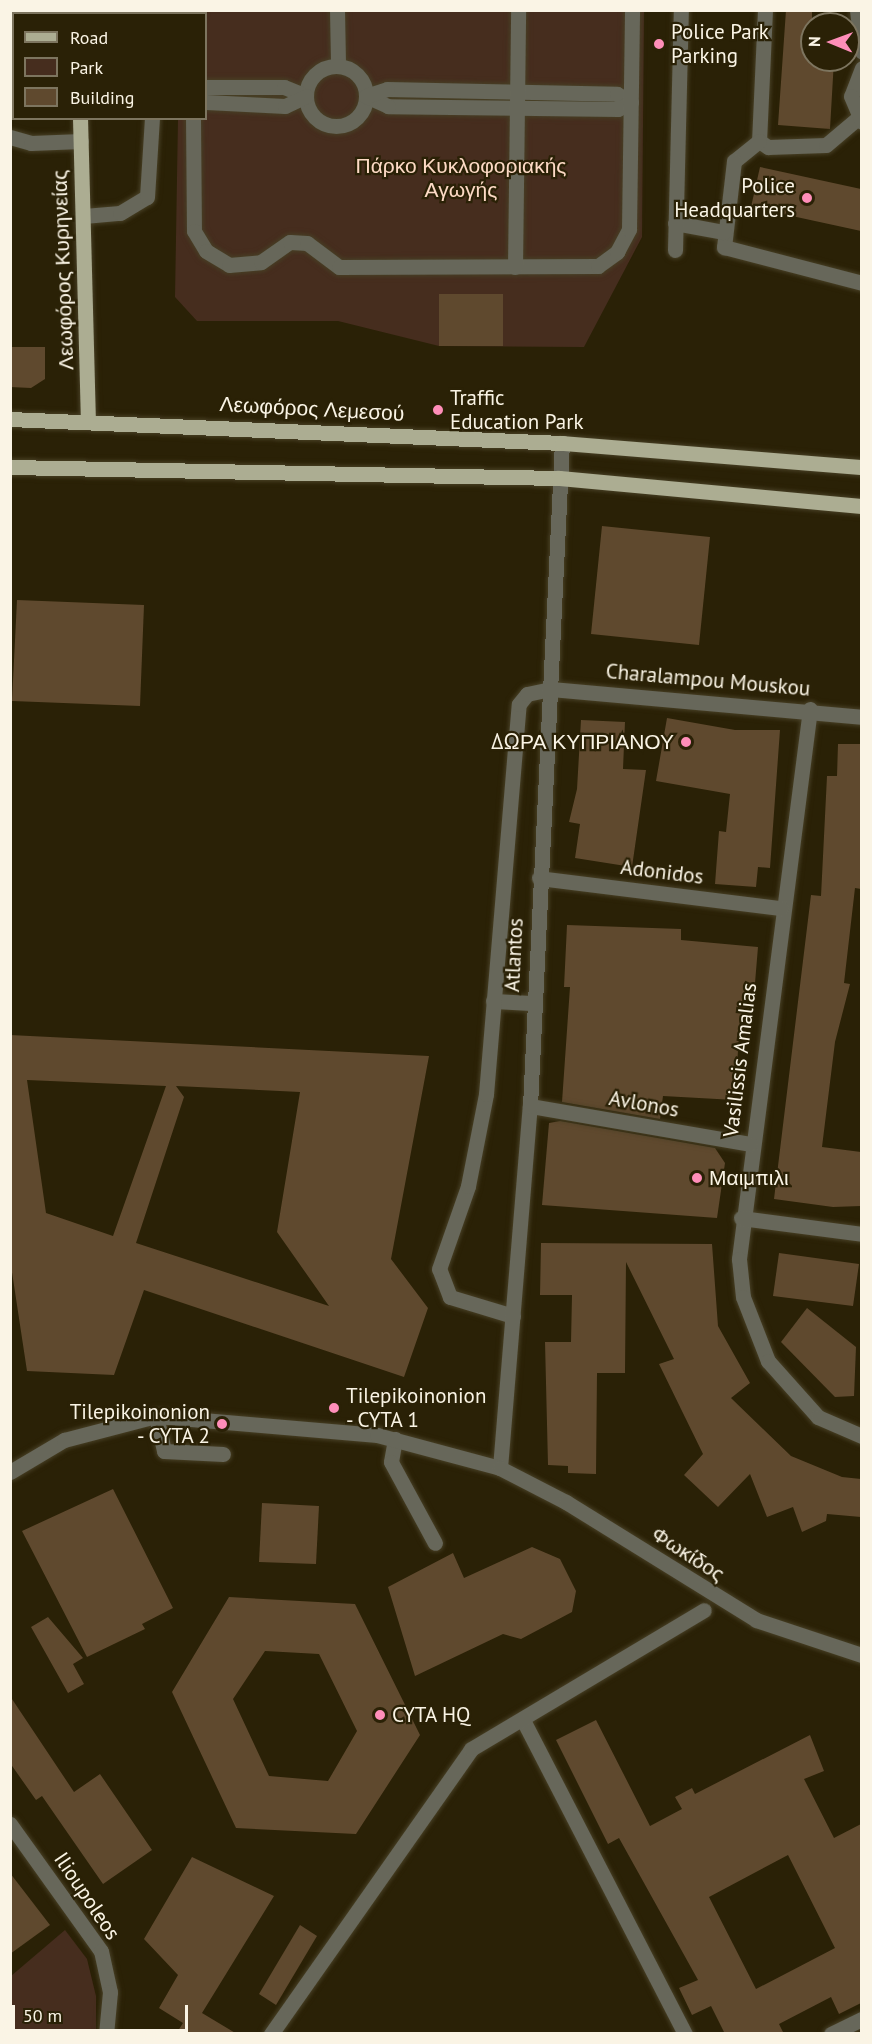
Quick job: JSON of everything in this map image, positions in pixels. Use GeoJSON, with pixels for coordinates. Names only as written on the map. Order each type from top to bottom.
{"type":"FeatureCollection","features":[{"type":"Feature","properties":{"kind":"main road","name":"Λεωφόρος Κυρηνείας"},"geometry":{"type":"LineString","coordinates":[[80,120],[88,420]]}},
{"type":"Feature","properties":{"kind":"main road","name":"Λεωφόρος Λεμεσού"},"geometry":{"type":"LineString","coordinates":[[10,419],[88,420],[562,443],[861,467]]}},
{"type":"Feature","properties":{"kind":"main road"},"geometry":{"type":"LineString","coordinates":[[10,467],[559,478],[861,506]]}},
{"type":"Feature","properties":{"kind":"street"},"geometry":{"type":"LineString","coordinates":[[337,10],[338,63]]}},
{"type":"Feature","properties":{"kind":"street"},"geometry":{"type":"LineString","coordinates":[[515,267],[518,10]]}},
{"type":"Feature","properties":{"kind":"street"},"geometry":{"type":"LineString","coordinates":[[193,120],[194,231],[217,260],[252,265],[290,242],[307,243],[339,267],[598,266],[624,242],[629,229],[632,10]]}},
{"type":"Feature","properties":{"kind":"street"},"geometry":{"type":"LineString","coordinates":[[675,250],[681,10]]}},
{"type":"Feature","properties":{"kind":"street"},"geometry":{"type":"LineString","coordinates":[[759,141],[765,10]]}},
{"type":"Feature","properties":{"kind":"street"},"geometry":{"type":"LineString","coordinates":[[857,10],[861,52]]}},
{"type":"Feature","properties":{"kind":"street"},"geometry":{"type":"LineString","coordinates":[[338,63],[356,73],[366,96],[388,106],[618,109],[631,102]]}},
{"type":"Feature","properties":{"kind":"street"},"geometry":{"type":"LineString","coordinates":[[338,63],[312,77],[306,96],[312,116],[339,126],[358,117],[366,96]]}},
{"type":"Feature","properties":{"kind":"street"},"geometry":{"type":"LineString","coordinates":[[759,141],[768,147],[826,145],[860,120],[851,96],[861,68]]}},
{"type":"Feature","properties":{"kind":"street"},"geometry":{"type":"LineString","coordinates":[[207,87],[285,87],[306,96]]}},
{"type":"Feature","properties":{"kind":"street"},"geometry":{"type":"LineString","coordinates":[[366,96],[387,89],[617,94],[631,102]]}},
{"type":"Feature","properties":{"kind":"street"},"geometry":{"type":"LineString","coordinates":[[207,102],[285,106],[306,96]]}},
{"type":"Feature","properties":{"kind":"street"},"geometry":{"type":"LineString","coordinates":[[84,216],[120,213],[147,197],[152,120]]}},
{"type":"Feature","properties":{"kind":"street"},"geometry":{"type":"LineString","coordinates":[[10,136],[31,143],[81,141]]}},
{"type":"Feature","properties":{"kind":"street"},"geometry":{"type":"LineString","coordinates":[[759,141],[734,160],[724,247],[861,283]]}},
{"type":"Feature","properties":{"kind":"street"},"geometry":{"type":"LineString","coordinates":[[675,224],[724,232]]}},
{"type":"Feature","properties":{"kind":"street","name":"Atlantos"},"geometry":{"type":"LineString","coordinates":[[500,1468],[530,1106],[532,1003],[562,443]]}},
{"type":"Feature","properties":{"kind":"street"},"geometry":{"type":"LineString","coordinates":[[513,1316],[450,1297],[440,1269],[476,1151],[493,1001],[513,732],[519,704],[527,694],[550,689]]}},
{"type":"Feature","properties":{"kind":"street","name":"Charalampou Mouskou"},"geometry":{"type":"LineString","coordinates":[[550,689],[810,709],[861,717]]}},
{"type":"Feature","properties":{"kind":"street","name":"Vasilissis Amalias"},"geometry":{"type":"LineString","coordinates":[[810,709],[781,908],[741,1218],[743,1296],[768,1361],[793,1395],[818,1417],[861,1436]]}},
{"type":"Feature","properties":{"kind":"street","name":"Adonidos"},"geometry":{"type":"LineString","coordinates":[[539,878],[781,908]]}},
{"type":"Feature","properties":{"kind":"street"},"geometry":{"type":"LineString","coordinates":[[493,1001],[532,1003]]}},
{"type":"Feature","properties":{"kind":"street","name":"Avlonos"},"geometry":{"type":"LineString","coordinates":[[530,1106],[750,1144]]}},
{"type":"Feature","properties":{"kind":"street"},"geometry":{"type":"LineString","coordinates":[[741,1218],[861,1234]]}},
{"type":"Feature","properties":{"kind":"street"},"geometry":{"type":"LineString","coordinates":[[156,1416],[164,1451],[223,1454]]}},
{"type":"Feature","properties":{"kind":"street","name":"Φωκίδος"},"geometry":{"type":"LineString","coordinates":[[10,1472],[36,1453],[95,1428],[156,1416],[395,1440],[500,1468],[566,1502],[756,1620],[861,1654]]}},
{"type":"Feature","properties":{"kind":"street"},"geometry":{"type":"LineString","coordinates":[[395,1440],[391,1462],[435,1543]]}},
{"type":"Feature","properties":{"kind":"street"},"geometry":{"type":"LineString","coordinates":[[271,2034],[451,1773],[471,1749],[704,1610]]}},
{"type":"Feature","properties":{"kind":"street"},"geometry":{"type":"LineString","coordinates":[[523,1720],[685,2034]]}},
{"type":"Feature","properties":{"kind":"street","name":"Ilioupoleos"},"geometry":{"type":"LineString","coordinates":[[10,1824],[101,1951],[110,1992],[106,2034]]}},
{"type":"Feature","properties":{"kind":"street"},"geometry":{"type":"LineString","coordinates":[[831,2034],[861,2019]]}},
{"type":"Feature","properties":{"kind":"green space","name":"Πάρκο Κυκλοφοριακής Αγωγής"},"geometry":{"type":"Polygon","coordinates":[[[180,11],[644,11],[642,237],[584,347],[439,346],[338,321],[197,321],[175,297],[178,120],[207,120],[207,12],[180,11]]]}},
{"type":"Feature","properties":{"kind":"green space"},"geometry":{"type":"Polygon","coordinates":[[[65,1930],[87,1959],[96,1996],[96,2033],[11,2033],[11,1976],[65,1930]]]}},
{"type":"Feature","properties":{"kind":"building"},"geometry":{"type":"Polygon","coordinates":[[[786,10],[812,10],[812,12],[800,12],[800,72],[833,72],[830,129],[778,125],[786,10]]]}},
{"type":"Feature","properties":{"kind":"building","name":"Police Headquarters"},"geometry":{"type":"Polygon","coordinates":[[[760,167],[861,189],[861,231],[751,207],[760,167]]]}},
{"type":"Feature","properties":{"kind":"building"},"geometry":{"type":"Polygon","coordinates":[[[439,294],[503,294],[503,346],[439,346],[439,294]]]}},
{"type":"Feature","properties":{"kind":"building"},"geometry":{"type":"Polygon","coordinates":[[[10,347],[45,347],[45,379],[31,388],[10,387],[10,347]]]}},
{"type":"Feature","properties":{"kind":"building"},"geometry":{"type":"Polygon","coordinates":[[[602,526],[710,537],[699,645],[591,634],[602,526]]]}},
{"type":"Feature","properties":{"kind":"building"},"geometry":{"type":"Polygon","coordinates":[[[17,600],[144,605],[140,706],[12,701],[17,600]]]}},
{"type":"Feature","properties":{"kind":"building"},"geometry":{"type":"Polygon","coordinates":[[[667,718],[735,730],[780,730],[770,868],[758,867],[756,887],[715,884],[719,831],[726,832],[730,794],[656,781],[667,718]]]}},
{"type":"Feature","properties":{"kind":"building"},"geometry":{"type":"Polygon","coordinates":[[[581,720],[625,722],[623,769],[646,770],[632,867],[575,858],[580,824],[569,822],[577,789],[581,720]]]}},
{"type":"Feature","properties":{"kind":"building"},"geometry":{"type":"Polygon","coordinates":[[[838,744],[861,744],[861,889],[855,888],[844,983],[850,984],[835,1042],[822,1147],[861,1152],[861,1206],[833,1207],[774,1199],[811,895],[821,896],[827,776],[837,776],[838,744]]]}},
{"type":"Feature","properties":{"kind":"building"},"geometry":{"type":"Polygon","coordinates":[[[567,925],[681,929],[681,940],[758,947],[752,1019],[740,1018],[735,1100],[663,1096],[660,1119],[562,1102],[570,987],[564,987],[567,925]]]}},
{"type":"Feature","properties":{"kind":"building"},"geometry":{"type":"Polygon","coordinates":[[[10,1035],[429,1056],[391,1259],[428,1308],[404,1377],[144,1290],[114,1375],[27,1371],[10,1259],[10,1035]],[[27,1080],[46,1213],[113,1236],[166,1086],[27,1080]],[[176,1086],[184,1097],[136,1243],[329,1306],[277,1232],[300,1092],[176,1086]]]}},
{"type":"Feature","properties":{"kind":"building"},"geometry":{"type":"Polygon","coordinates":[[[560,1121],[715,1148],[725,1163],[717,1218],[542,1205],[549,1123],[560,1121]]]}},
{"type":"Feature","properties":{"kind":"building"},"geometry":{"type":"Polygon","coordinates":[[[541,1243],[712,1244],[718,1326],[750,1383],[731,1398],[791,1456],[842,1477],[861,1479],[861,1517],[827,1514],[826,1521],[802,1532],[793,1507],[767,1517],[750,1474],[718,1507],[684,1475],[703,1454],[659,1364],[674,1359],[626,1262],[625,1373],[597,1373],[596,1474],[568,1473],[568,1466],[548,1465],[545,1342],[571,1342],[572,1295],[540,1295],[541,1243]]]}},
{"type":"Feature","properties":{"kind":"building"},"geometry":{"type":"Polygon","coordinates":[[[779,1253],[859,1264],[853,1306],[773,1296],[779,1253]]]}},
{"type":"Feature","properties":{"kind":"building"},"geometry":{"type":"Polygon","coordinates":[[[807,1308],[856,1347],[854,1396],[835,1397],[781,1342],[807,1308]]]}},
{"type":"Feature","properties":{"kind":"building"},"geometry":{"type":"Polygon","coordinates":[[[113,1489],[173,1608],[142,1624],[145,1629],[87,1657],[22,1531],[113,1489]]]}},
{"type":"Feature","properties":{"kind":"building"},"geometry":{"type":"Polygon","coordinates":[[[262,1503],[319,1506],[316,1564],[259,1562],[262,1503]]]}},
{"type":"Feature","properties":{"kind":"building"},"geometry":{"type":"Polygon","coordinates":[[[532,1547],[560,1559],[576,1591],[572,1612],[521,1639],[503,1634],[415,1676],[388,1587],[453,1553],[464,1578],[532,1547]]]}},
{"type":"Feature","properties":{"kind":"building","name":"CYTA HQ"},"geometry":{"type":"Polygon","coordinates":[[[229,1597],[355,1604],[420,1735],[356,1834],[236,1828],[172,1692],[229,1597]],[[265,1651],[233,1699],[269,1776],[328,1781],[357,1731],[319,1654],[265,1651]]]}},
{"type":"Feature","properties":{"kind":"building"},"geometry":{"type":"Polygon","coordinates":[[[48,1617],[83,1658],[73,1664],[84,1684],[68,1693],[31,1627],[48,1617]]]}},
{"type":"Feature","properties":{"kind":"building"},"geometry":{"type":"Polygon","coordinates":[[[10,1696],[74,1792],[100,1774],[152,1850],[103,1884],[42,1796],[36,1800],[10,1763],[10,1696]]]}},
{"type":"Feature","properties":{"kind":"building"},"geometry":{"type":"Polygon","coordinates":[[[596,1720],[650,1826],[682,1809],[675,1797],[692,1788],[695,1794],[810,1735],[824,1771],[804,1779],[834,1838],[861,1824],[861,2003],[839,2014],[831,1997],[779,2024],[784,2034],[725,2034],[711,2006],[692,2015],[679,1988],[698,1980],[619,1838],[608,1844],[556,1740],[596,1720]],[[788,1855],[709,1897],[756,1989],[835,1948],[788,1855]]]}},
{"type":"Feature","properties":{"kind":"building"},"geometry":{"type":"Polygon","coordinates":[[[192,1857],[274,1896],[202,2013],[237,2034],[176,2034],[183,2023],[159,2008],[178,1975],[144,1939],[192,1857]]]}},
{"type":"Feature","properties":{"kind":"building"},"geometry":{"type":"Polygon","coordinates":[[[10,1873],[50,1925],[10,1954],[10,1873]]]}},
{"type":"Feature","properties":{"kind":"building"},"geometry":{"type":"Polygon","coordinates":[[[300,1925],[317,1936],[276,2005],[259,1994],[300,1925]]]}},
{"type":"Feature","properties":{"kind":"place","name":"Police Park Parking"},"geometry":{"type":"Point","coordinates":[659,44]}},
{"type":"Feature","properties":{"kind":"place","name":"Police Headquarters"},"geometry":{"type":"Point","coordinates":[807,198]}},
{"type":"Feature","properties":{"kind":"place","name":"Traffic Education Park"},"geometry":{"type":"Point","coordinates":[438,410]}},
{"type":"Feature","properties":{"kind":"place","name":"ΔΩΡΑ ΚΥΠΡΙΑΝΟΥ"},"geometry":{"type":"Point","coordinates":[686,742]}},
{"type":"Feature","properties":{"kind":"place","name":"Μαιμπιλι"},"geometry":{"type":"Point","coordinates":[697,1178]}},
{"type":"Feature","properties":{"kind":"place","name":"Tilepikoinonion - CYTA 1"},"geometry":{"type":"Point","coordinates":[334,1408]}},
{"type":"Feature","properties":{"kind":"place","name":"Tilepikoinonion - CYTA 2"},"geometry":{"type":"Point","coordinates":[222,1424]}},
{"type":"Feature","properties":{"kind":"place","name":"CYTA HQ"},"geometry":{"type":"Point","coordinates":[380,1715]}}]}
